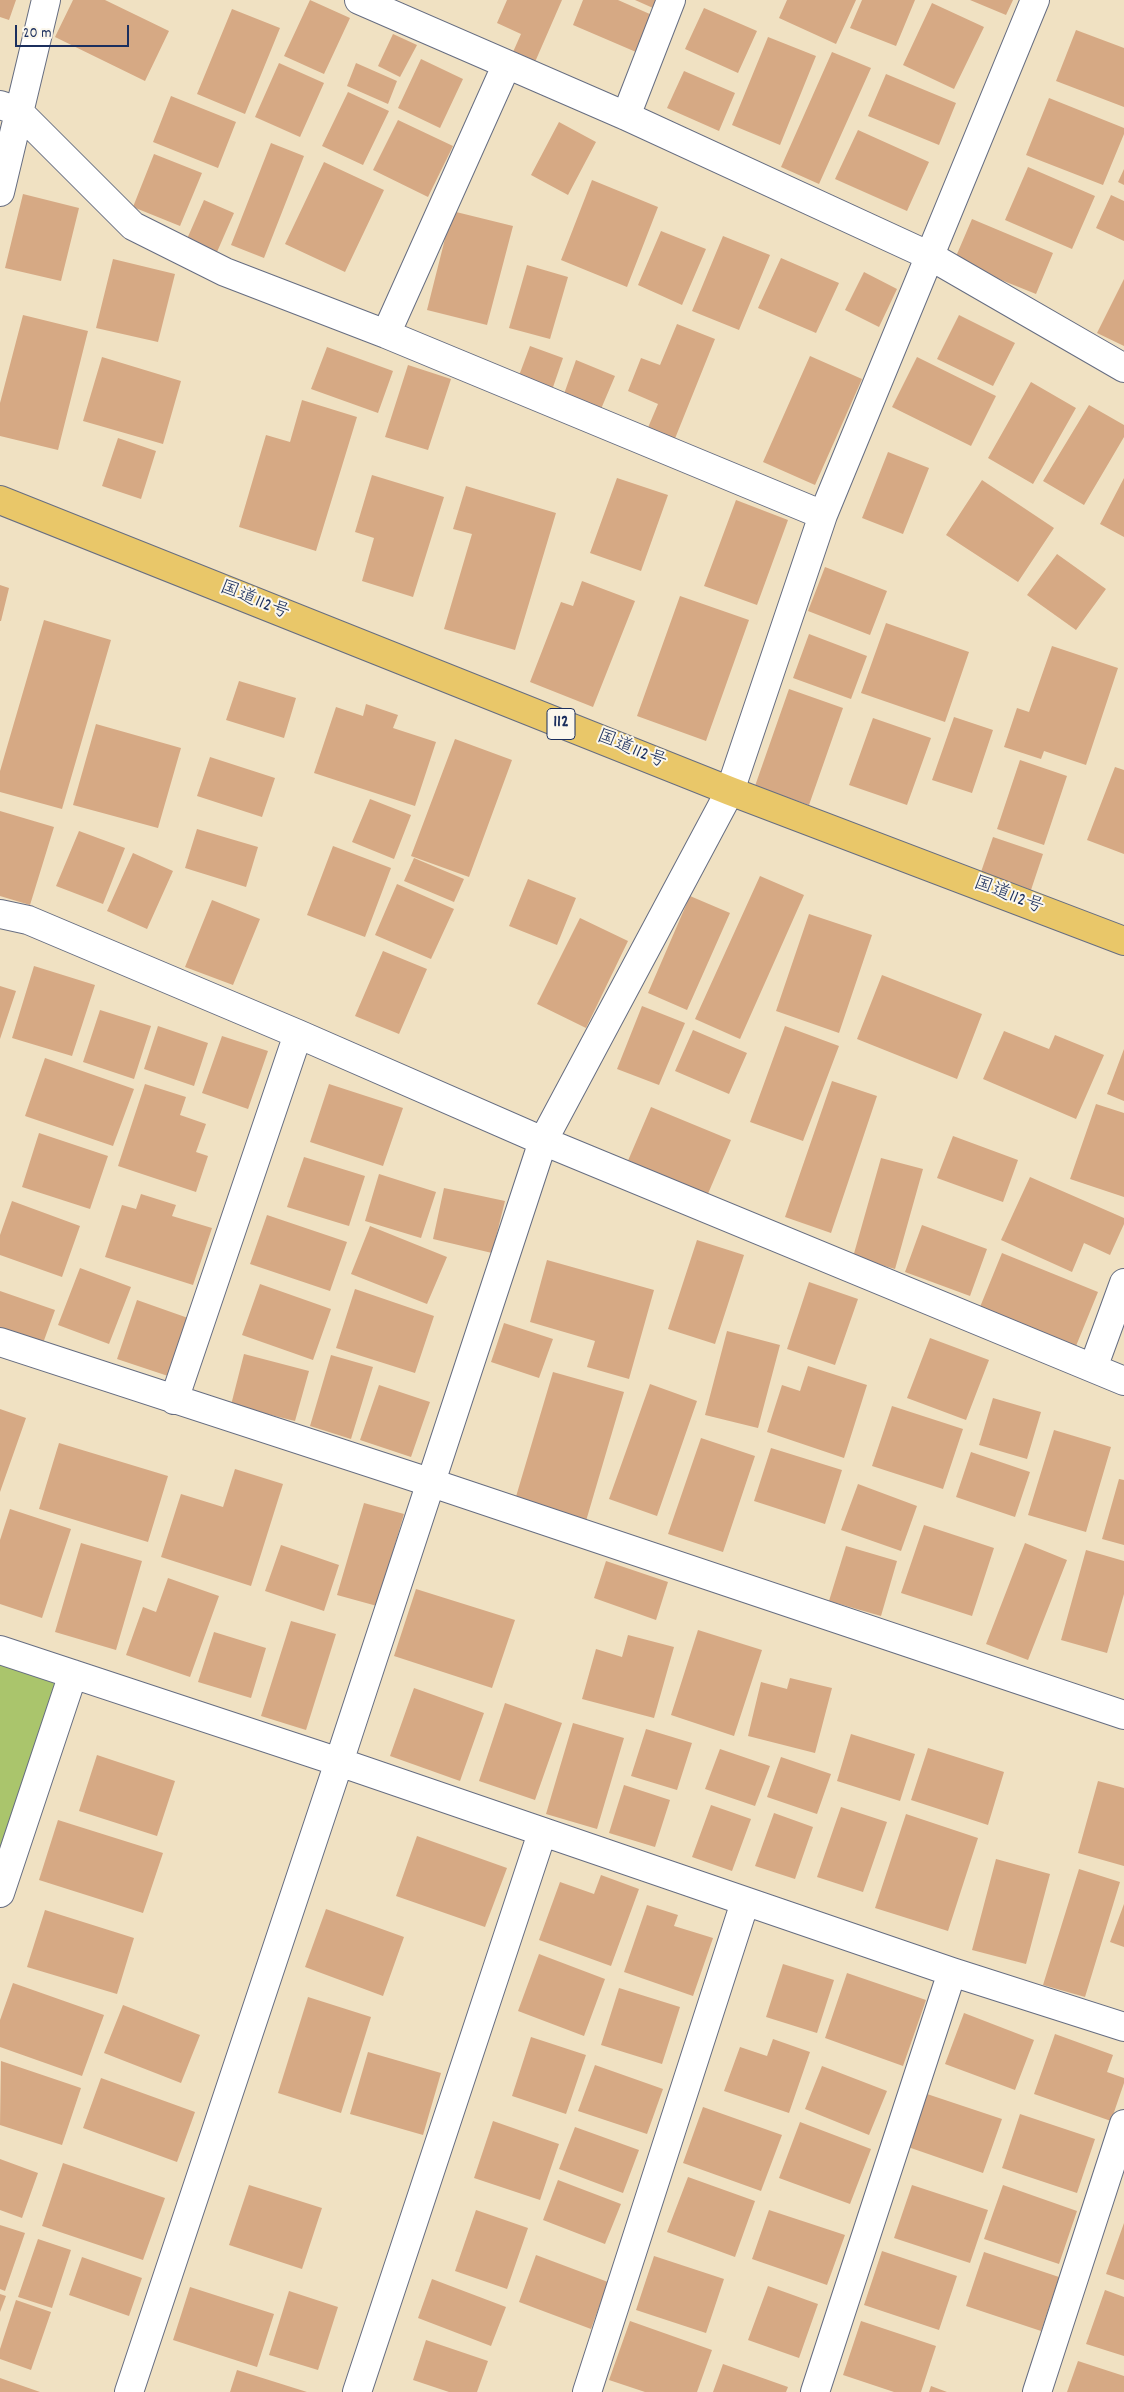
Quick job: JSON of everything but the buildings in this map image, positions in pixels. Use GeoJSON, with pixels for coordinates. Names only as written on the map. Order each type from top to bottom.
{"type":"FeatureCollection","features":[{"type":"Feature","properties":{"kind":"highway","name":"国道112号"},"geometry":{"type":"LineString","coordinates":[[0,500],[730,791],[1124,941]]}},
{"type":"Feature","properties":{"kind":"street"},"geometry":{"type":"LineString","coordinates":[[0,192],[9,108],[46,0]]}},
{"type":"Feature","properties":{"kind":"street"},"geometry":{"type":"LineString","coordinates":[[358,0],[506,66],[626,116],[930,256],[1124,368]]}},
{"type":"Feature","properties":{"kind":"street"},"geometry":{"type":"LineString","coordinates":[[626,116],[671,0]]}},
{"type":"Feature","properties":{"kind":"street"},"geometry":{"type":"LineString","coordinates":[[129,2392],[543,1141],[730,791],[823,515],[1035,0]]}},
{"type":"Feature","properties":{"kind":"street"},"geometry":{"type":"LineString","coordinates":[[386,334],[506,66]]}},
{"type":"Feature","properties":{"kind":"street"},"geometry":{"type":"LineString","coordinates":[[9,108],[133,226],[225,272],[386,334],[823,515]]}},
{"type":"Feature","properties":{"kind":"street"},"geometry":{"type":"LineString","coordinates":[[0,914],[28,920],[298,1034],[543,1141],[1124,1381]]}},
{"type":"Feature","properties":{"kind":"street"},"geometry":{"type":"LineString","coordinates":[[174,1400],[298,1034]]}},
{"type":"Feature","properties":{"kind":"street"},"geometry":{"type":"LineString","coordinates":[[1093,1368],[1124,1283]]}},
{"type":"Feature","properties":{"kind":"street"},"geometry":{"type":"LineString","coordinates":[[0,1342],[429,1482],[1124,1715]]}},
{"type":"Feature","properties":{"kind":"street"},"geometry":{"type":"LineString","coordinates":[[0,1650],[339,1762],[745,1902],[1124,2028]]}},
{"type":"Feature","properties":{"kind":"street"},"geometry":{"type":"LineString","coordinates":[[0,1893],[73,1674]]}},
{"type":"Feature","properties":{"kind":"street"},"geometry":{"type":"LineString","coordinates":[[357,2392],[542,1833]]}},
{"type":"Feature","properties":{"kind":"street"},"geometry":{"type":"LineString","coordinates":[[587,2392],[745,1902]]}},
{"type":"Feature","properties":{"kind":"street"},"geometry":{"type":"LineString","coordinates":[[815,2392],[952,1972]]}},
{"type":"Feature","properties":{"kind":"street"},"geometry":{"type":"LineString","coordinates":[[1037,2392],[1124,2124]]}},
{"type":"Feature","properties":{"kind":"green space"},"geometry":{"type":"Polygon","coordinates":[[[0,1650],[73,1674],[0,1893],[0,1650]]]}}]}
